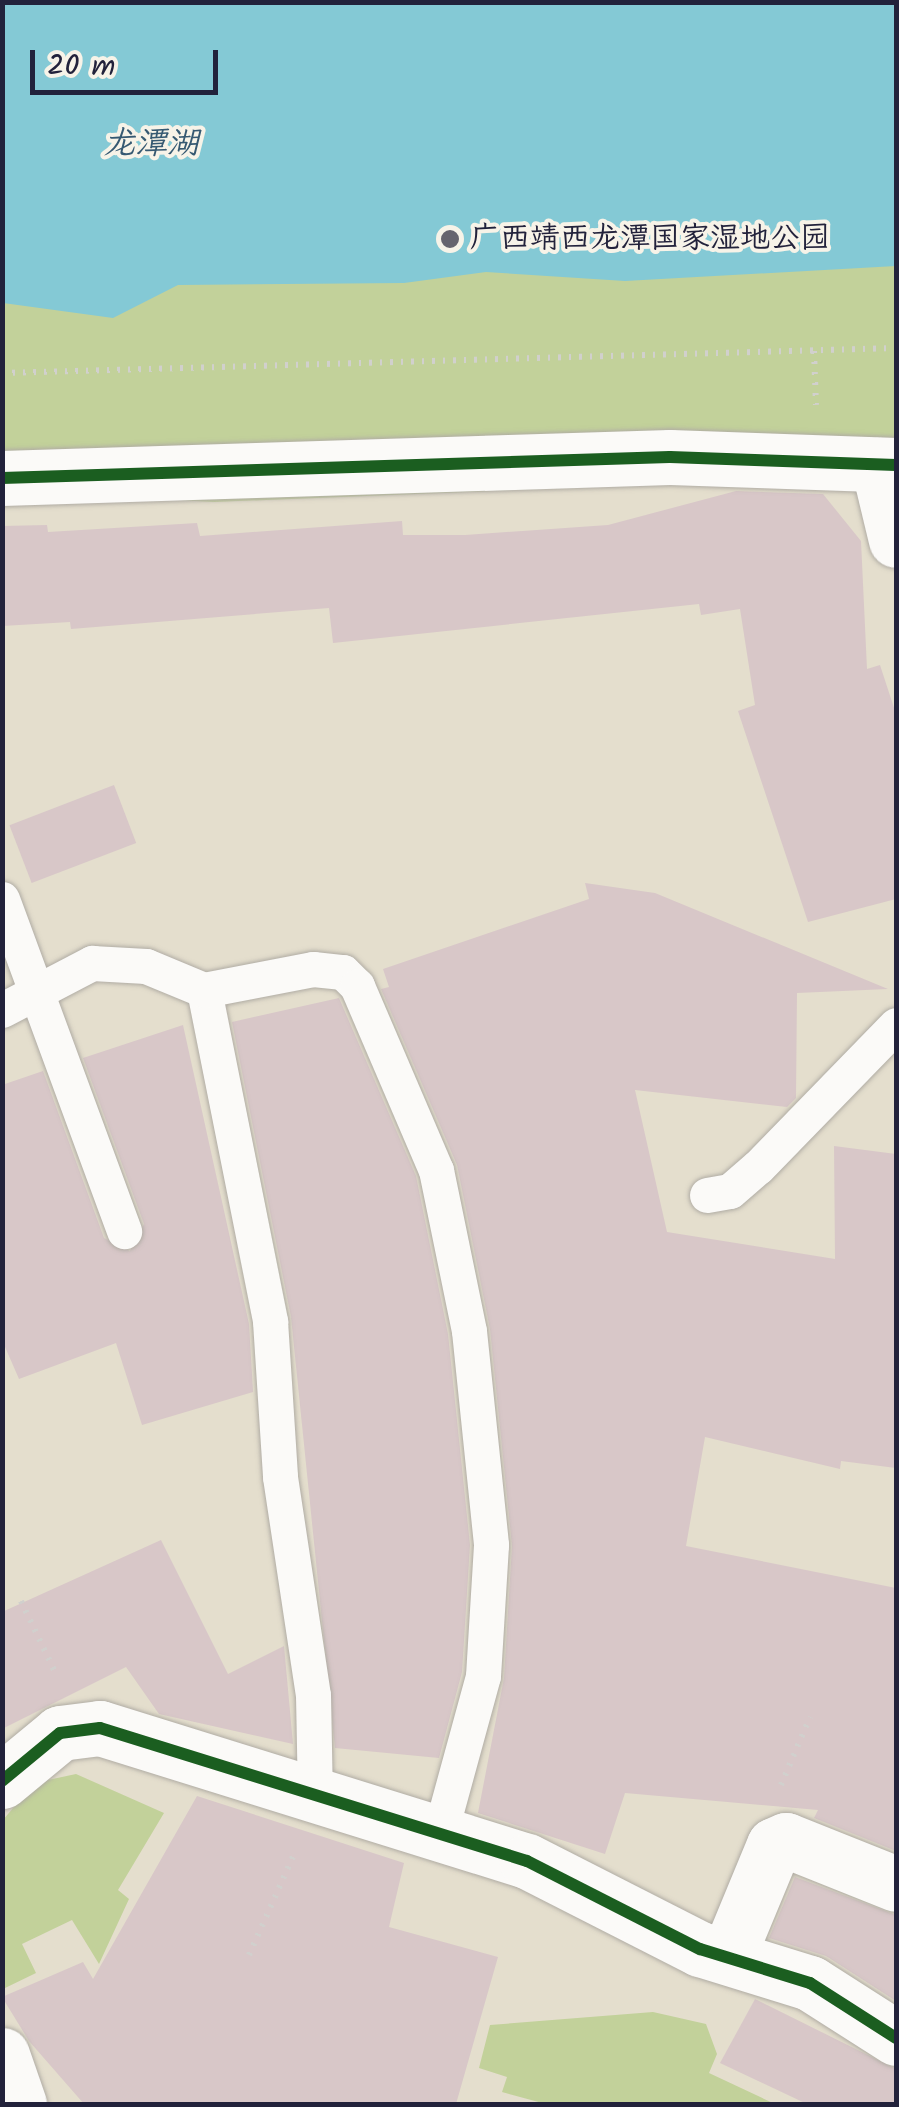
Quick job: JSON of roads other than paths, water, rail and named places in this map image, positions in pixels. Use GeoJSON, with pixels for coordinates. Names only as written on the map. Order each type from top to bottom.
{"type":"FeatureCollection","features":[{"type":"Feature","properties":{"kind":"street"},"geometry":{"type":"LineString","coordinates":[[2,478],[670,457],[887,465],[896,540]]}},
{"type":"Feature","properties":{"kind":"street"},"geometry":{"type":"LineString","coordinates":[[2,1781],[60,1734],[82,1728],[440,1833],[578,1882],[728,1956],[810,1983],[896,2038]]}},
{"type":"Feature","properties":{"kind":"street"},"geometry":{"type":"LineString","coordinates":[[728,1956],[774,1845],[786,1840],[896,1884]]}},
{"type":"Feature","properties":{"kind":"street"},"geometry":{"type":"LineString","coordinates":[[2,2054],[18,2104]]}},
{"type":"Feature","properties":{"kind":"lane"},"geometry":{"type":"LineString","coordinates":[[2,899],[39,990],[124,1231]]}},
{"type":"Feature","properties":{"kind":"lane"},"geometry":{"type":"LineString","coordinates":[[2,1010],[92,963],[118,962],[204,990],[342,972],[374,1020],[436,1170],[468,1331],[492,1545],[483,1676],[440,1833]]}},
{"type":"Feature","properties":{"kind":"lane"},"geometry":{"type":"LineString","coordinates":[[204,990],[270,1321],[280,1477],[313,1695],[314,1795]]}},
{"type":"Feature","properties":{"kind":"lane"},"geometry":{"type":"LineString","coordinates":[[706,1195],[730,1191],[758,1166],[896,1025]]}},
{"type":"Feature","properties":{"kind":"water","name":"龙潭湖"},"geometry":{"type":"Polygon","coordinates":[[[3,2],[896,3],[896,266],[625,281],[486,272],[404,283],[178,285],[113,318],[3,303],[3,2]]]}},
{"type":"Feature","properties":{"kind":"place","name":"广西靖西龙潭国家湿地公园"},"geometry":{"type":"Point","coordinates":[450,239]}}]}
